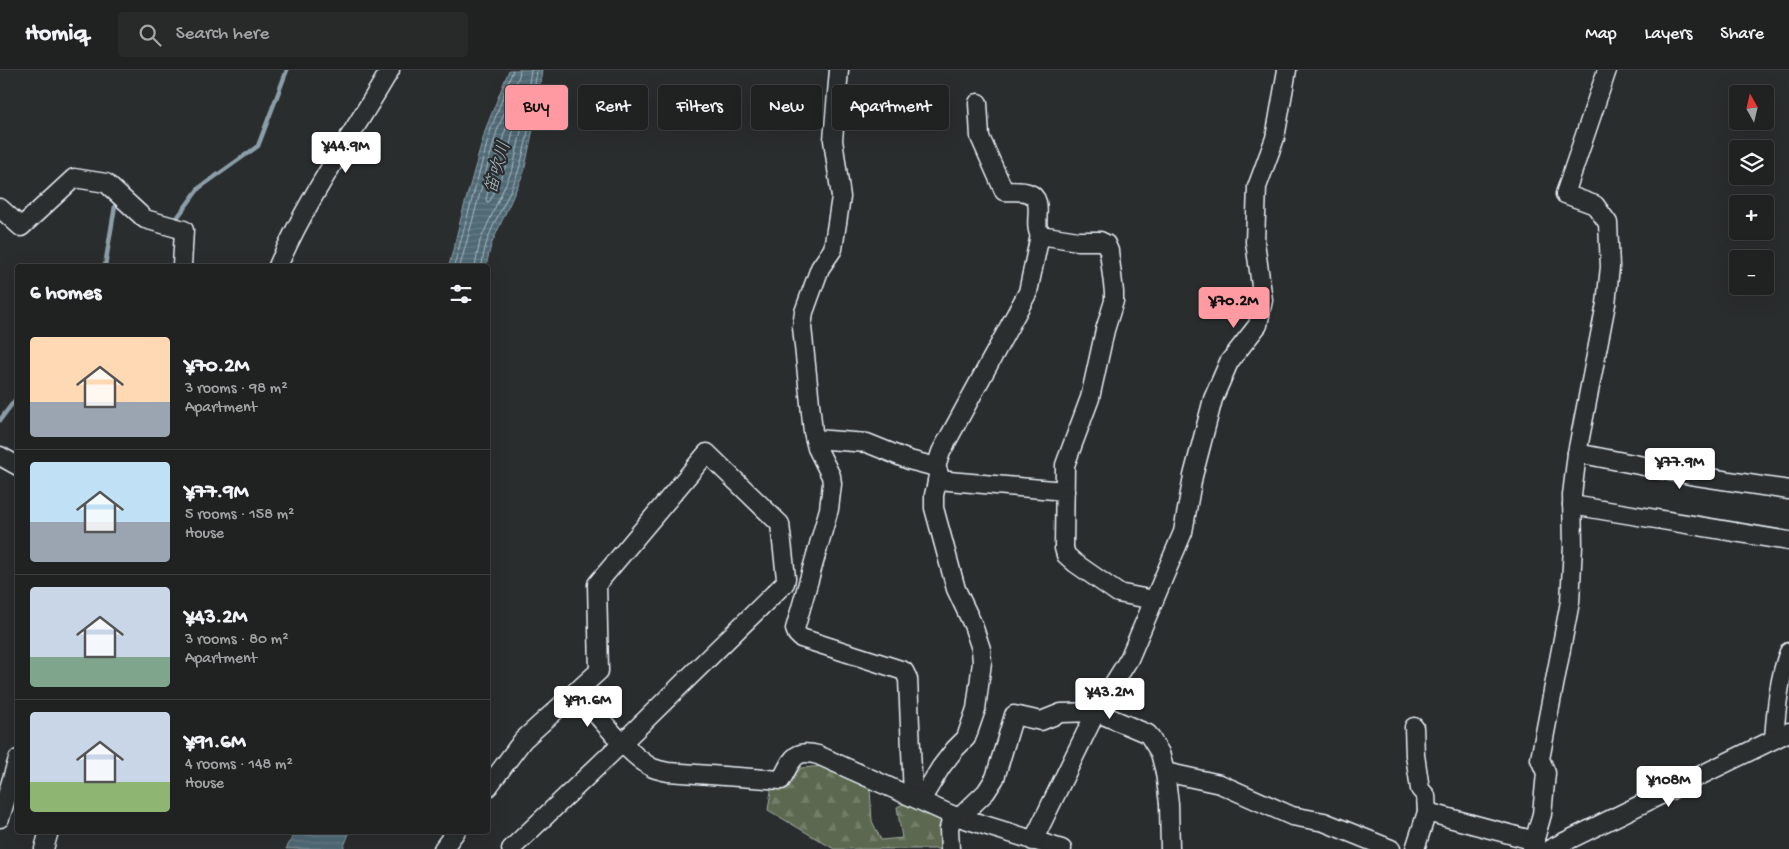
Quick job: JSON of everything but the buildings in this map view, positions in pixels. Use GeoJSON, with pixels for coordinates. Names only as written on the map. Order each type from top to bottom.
{"type":"FeatureCollection","features":[{"type":"Feature","properties":{"kind":"street"},"geometry":{"type":"LineString","coordinates":[[279,264],[344,143],[390,70]]}},
{"type":"Feature","properties":{"kind":"street"},"geometry":{"type":"LineString","coordinates":[[839,70],[833,140],[841,197],[833,249],[820,268],[804,312],[802,327],[815,440],[831,476],[832,484],[829,509],[795,628],[801,638],[904,671],[908,679],[917,798]]}},
{"type":"Feature","properties":{"kind":"street"},"geometry":{"type":"LineString","coordinates":[[1033,841],[1096,712],[1129,659],[1183,532],[1193,476],[1212,400],[1228,362],[1258,324],[1263,300],[1255,242],[1257,187],[1275,138],[1287,70]]}},
{"type":"Feature","properties":{"kind":"street"},"geometry":{"type":"LineString","coordinates":[[1539,846],[1546,773],[1540,759],[1570,602],[1573,546],[1572,505],[1577,453],[1606,304],[1610,267],[1608,223],[1595,205],[1565,194],[1607,70]]}},
{"type":"Feature","properties":{"kind":"street"},"geometry":{"type":"LineString","coordinates":[[917,798],[954,750],[966,738],[976,709],[982,662],[982,649],[956,589],[934,508],[934,495],[941,452],[1028,292],[1040,235],[1037,223],[1038,205],[1033,196],[1027,192],[1004,191],[980,136],[978,103]]}},
{"type":"Feature","properties":{"kind":"street"},"geometry":{"type":"LineString","coordinates":[[0,208],[21,227],[74,178],[106,183],[145,218],[184,230],[182,264]]}},
{"type":"Feature","properties":{"kind":"street"},"geometry":{"type":"LineString","coordinates":[[1040,235],[1078,241],[1100,241],[1106,244],[1109,251],[1114,292],[1114,301],[1105,330],[1090,398],[1065,464],[1064,548],[1066,554],[1075,563],[1118,593],[1154,600]]}},
{"type":"Feature","properties":{"kind":"street"},"geometry":{"type":"LineString","coordinates":[[815,440],[867,443],[937,474],[1065,491]]}},
{"type":"Feature","properties":{"kind":"street"},"geometry":{"type":"LineString","coordinates":[[490,784],[523,740],[599,671],[597,584],[707,453],[780,524],[786,578],[784,584],[511,849]]}},
{"type":"Feature","properties":{"kind":"street"},"geometry":{"type":"LineString","coordinates":[[1577,453],[1690,475],[1789,490]]}},
{"type":"Feature","properties":{"kind":"street"},"geometry":{"type":"LineString","coordinates":[[0,456],[15,464]]}},
{"type":"Feature","properties":{"kind":"street"},"geometry":{"type":"LineString","coordinates":[[1572,505],[1789,541]]}},
{"type":"Feature","properties":{"kind":"street"},"geometry":{"type":"LineString","coordinates":[[784,584],[803,600]]}},
{"type":"Feature","properties":{"kind":"street"},"geometry":{"type":"LineString","coordinates":[[1427,812],[1539,846],[1781,735],[1776,716],[1785,661],[1789,652]]}},
{"type":"Feature","properties":{"kind":"street"},"geometry":{"type":"LineString","coordinates":[[576,691],[623,742],[654,769],[668,772],[780,780],[794,757],[800,753],[807,752],[818,755],[956,816],[1062,849]]}},
{"type":"Feature","properties":{"kind":"street"},"geometry":{"type":"LineString","coordinates":[[950,849],[949,829],[956,816],[986,792],[994,778],[1014,715],[1041,721],[1061,713],[1096,712],[1148,734],[1160,753],[1166,772],[1170,849]]}},
{"type":"Feature","properties":{"kind":"street"},"geometry":{"type":"LineString","coordinates":[[1414,727],[1415,755],[1420,789],[1426,796],[1427,812],[1415,849]]}},
{"type":"Feature","properties":{"kind":"street"},"geometry":{"type":"LineString","coordinates":[[0,818],[15,769]]}},
{"type":"Feature","properties":{"kind":"street"},"geometry":{"type":"LineString","coordinates":[[1166,772],[1220,784],[1292,816],[1324,822],[1391,849]]}},
{"type":"Feature","properties":{"kind":"street"},"geometry":{"type":"LineString","coordinates":[[44,849],[48,834]]}},
{"type":"Feature","properties":{"kind":"street"},"geometry":{"type":"LineString","coordinates":[[443,849],[454,834]]}},
{"type":"Feature","properties":{"kind":"green space"},"geometry":{"type":"Polygon","coordinates":[[[824,766],[870,789],[872,821],[881,840],[902,838],[897,807],[906,803],[941,818],[940,849],[834,849],[768,810],[772,785],[785,787],[801,768],[824,766]]]}},
{"type":"Feature","properties":{"kind":"water","name":"笛吹川"},"geometry":{"type":"Polygon","coordinates":[[[509,70],[542,70],[540,85],[505,85],[505,130],[533,130],[524,172],[491,245],[486,264],[450,264],[486,128],[509,70]]]}},
{"type":"Feature","properties":{"kind":"water"},"geometry":{"type":"Polygon","coordinates":[[[294,834],[349,834],[343,849],[286,849],[294,834]]]}},
{"type":"Feature","properties":{"kind":"waterway"},"geometry":{"type":"LineString","coordinates":[[170,220],[177,218],[199,188],[258,146],[287,70]]}},
{"type":"Feature","properties":{"kind":"waterway"},"geometry":{"type":"LineString","coordinates":[[105,264],[115,206],[122,205]]}},
{"type":"Feature","properties":{"kind":"waterway"},"geometry":{"type":"LineString","coordinates":[[0,420],[15,400]]}}]}
